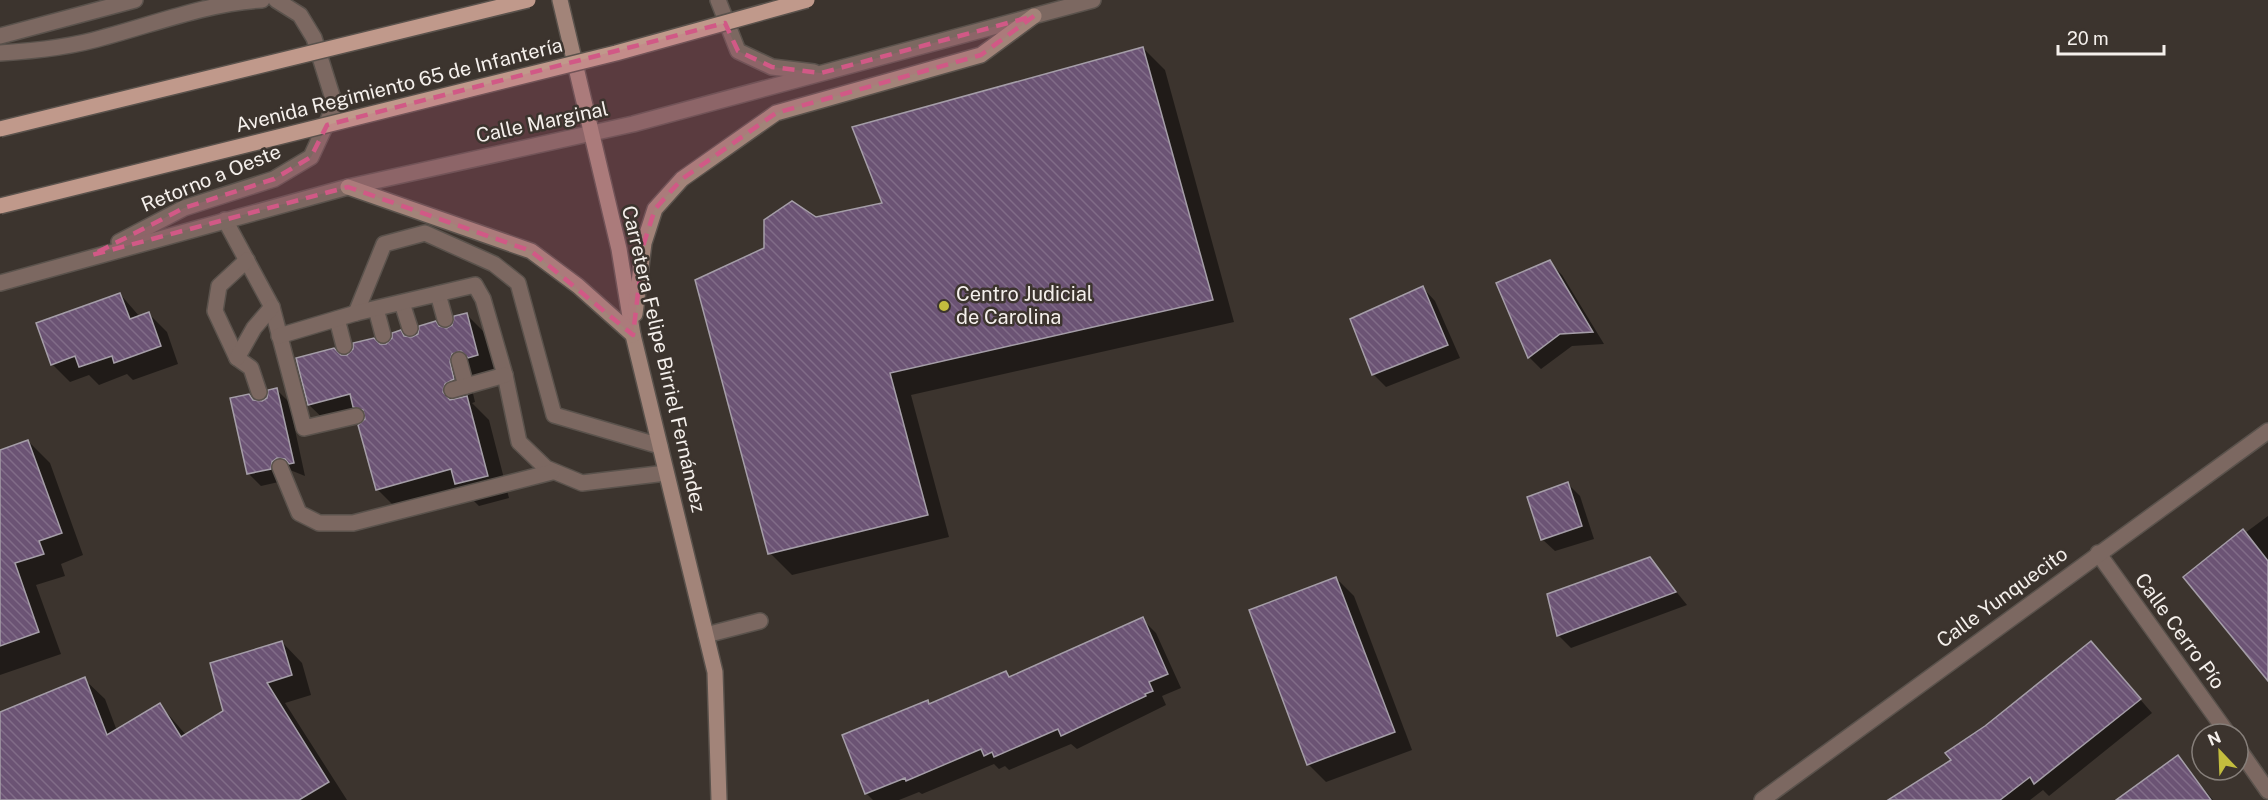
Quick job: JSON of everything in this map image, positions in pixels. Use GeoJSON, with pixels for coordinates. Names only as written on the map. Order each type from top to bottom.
{"type":"FeatureCollection","features":[{"type":"Feature","properties":{"kind":"main road"},"geometry":{"type":"LineString","coordinates":[[0,129],[528,0]]}},
{"type":"Feature","properties":{"kind":"main road","name":"Avenida Regimiento 65 de Infantería"},"geometry":{"type":"LineString","coordinates":[[0,206],[616,53],[807,0]]}},
{"type":"Feature","properties":{"kind":"street"},"geometry":{"type":"LineString","coordinates":[[0,36],[135,0]]}},
{"type":"Feature","properties":{"kind":"street"},"geometry":{"type":"LineString","coordinates":[[0,52],[26,51],[102,38],[227,2],[262,0]]}},
{"type":"Feature","properties":{"kind":"street","name":"Retorno a Oeste"},"geometry":{"type":"LineString","coordinates":[[92,255],[184,208],[274,179],[311,157],[335,105],[314,38],[300,15],[276,0]]}},
{"type":"Feature","properties":{"kind":"street","name":"Carretera Felipe Birriel Fernández"},"geometry":{"type":"LineString","coordinates":[[560,0],[589,132],[619,249],[633,335],[715,672],[719,800]]}},
{"type":"Feature","properties":{"kind":"street"},"geometry":{"type":"LineString","coordinates":[[718,0],[738,51],[772,67],[821,73]]}},
{"type":"Feature","properties":{"kind":"street","name":"Calle Marginal"},"geometry":{"type":"LineString","coordinates":[[0,283],[92,255],[348,187],[633,124],[1093,0]]}},
{"type":"Feature","properties":{"kind":"street"},"geometry":{"type":"LineString","coordinates":[[633,335],[644,243],[654,210],[682,179],[776,113],[981,55],[1034,16]]}},
{"type":"Feature","properties":{"kind":"street"},"geometry":{"type":"LineString","coordinates":[[348,187],[531,251],[578,286],[633,335]]}},
{"type":"Feature","properties":{"kind":"street"},"geometry":{"type":"LineString","coordinates":[[225,220],[272,307],[304,429],[356,416]]}},
{"type":"Feature","properties":{"kind":"street"},"geometry":{"type":"LineString","coordinates":[[356,313],[384,244],[425,233],[494,264],[518,283],[554,415],[660,446]]}},
{"type":"Feature","properties":{"kind":"street"},"geometry":{"type":"LineString","coordinates":[[247,260],[219,286],[215,311],[237,357],[251,368],[259,392]]}},
{"type":"Feature","properties":{"kind":"street"},"geometry":{"type":"LineString","coordinates":[[279,336],[356,313],[475,285],[483,299],[505,375],[519,442],[552,472],[582,483],[666,473]]}},
{"type":"Feature","properties":{"kind":"street"},"geometry":{"type":"LineString","coordinates":[[438,294],[445,319]]}},
{"type":"Feature","properties":{"kind":"street"},"geometry":{"type":"LineString","coordinates":[[402,303],[410,328]]}},
{"type":"Feature","properties":{"kind":"street"},"geometry":{"type":"LineString","coordinates":[[237,357],[254,328],[272,307]]}},
{"type":"Feature","properties":{"kind":"street"},"geometry":{"type":"LineString","coordinates":[[376,309],[383,335]]}},
{"type":"Feature","properties":{"kind":"street"},"geometry":{"type":"LineString","coordinates":[[337,319],[344,346]]}},
{"type":"Feature","properties":{"kind":"street"},"geometry":{"type":"LineString","coordinates":[[459,360],[459,388],[505,375]]}},
{"type":"Feature","properties":{"kind":"street","name":"Calle Yunquecito"},"geometry":{"type":"LineString","coordinates":[[1762,800],[2268,431]]}},
{"type":"Feature","properties":{"kind":"street"},"geometry":{"type":"LineString","coordinates":[[280,466],[299,513],[319,523],[353,523],[552,472]]}},
{"type":"Feature","properties":{"kind":"street","name":"Calle Cerro Pío"},"geometry":{"type":"LineString","coordinates":[[2098,553],[2219,722]]}},
{"type":"Feature","properties":{"kind":"street"},"geometry":{"type":"LineString","coordinates":[[706,635],[760,621]]}},
{"type":"Feature","properties":{"kind":"street"},"geometry":{"type":"LineString","coordinates":[[2250,765],[2268,791]]}},
{"type":"Feature","properties":{"kind":"highlighted area"},"geometry":{"type":"Polygon","coordinates":[[[1034,16],[981,55],[776,113],[682,179],[655,209],[644,243],[633,335],[531,251],[348,187],[92,255],[184,208],[274,179],[311,157],[327,125],[725,23],[738,51],[772,67],[821,73],[1034,16]]]}},
{"type":"Feature","properties":{"kind":"building","name":"Centro Judicial de Carolina"},"geometry":{"type":"Polygon","coordinates":[[[1143,47],[1213,300],[890,373],[928,515],[768,554],[695,280],[764,248],[764,220],[792,201],[816,217],[882,203],[852,127],[1143,47]]]}},
{"type":"Feature","properties":{"kind":"building"},"geometry":{"type":"Polygon","coordinates":[[[1550,260],[1593,332],[1560,334],[1528,358],[1496,283],[1550,260]]]}},
{"type":"Feature","properties":{"kind":"building"},"geometry":{"type":"Polygon","coordinates":[[[1423,286],[1448,345],[1372,375],[1350,319],[1423,286]]]}},
{"type":"Feature","properties":{"kind":"building"},"geometry":{"type":"Polygon","coordinates":[[[120,293],[130,319],[149,312],[161,346],[114,363],[112,356],[79,367],[75,356],[51,365],[36,323],[120,293]]]}},
{"type":"Feature","properties":{"kind":"building"},"geometry":{"type":"Polygon","coordinates":[[[467,313],[478,355],[468,358],[461,351],[452,354],[450,362],[454,379],[445,384],[443,392],[450,400],[467,396],[488,476],[455,484],[451,469],[376,490],[358,425],[365,419],[363,410],[353,407],[350,394],[308,405],[296,358],[334,348],[341,355],[347,355],[353,349],[353,343],[374,338],[380,344],[386,344],[392,338],[392,333],[401,330],[404,336],[412,337],[418,334],[419,326],[436,321],[439,326],[447,328],[452,325],[454,316],[467,313]]]}},
{"type":"Feature","properties":{"kind":"building"},"geometry":{"type":"Polygon","coordinates":[[[277,388],[294,463],[289,464],[285,459],[277,458],[272,462],[271,469],[247,474],[230,398],[249,394],[253,400],[262,401],[267,398],[268,390],[277,388]]]}},
{"type":"Feature","properties":{"kind":"building"},"geometry":{"type":"Polygon","coordinates":[[[28,440],[62,533],[39,541],[44,554],[15,563],[39,632],[0,646],[0,450],[28,440]]]}},
{"type":"Feature","properties":{"kind":"building"},"geometry":{"type":"Polygon","coordinates":[[[1568,482],[1582,526],[1541,540],[1527,497],[1568,482]]]}},
{"type":"Feature","properties":{"kind":"building"},"geometry":{"type":"Polygon","coordinates":[[[2243,529],[2268,561],[2268,681],[2183,577],[2243,529]]]}},
{"type":"Feature","properties":{"kind":"building"},"geometry":{"type":"Polygon","coordinates":[[[1650,557],[1676,592],[1557,636],[1547,594],[1650,557]]]}},
{"type":"Feature","properties":{"kind":"building"},"geometry":{"type":"Polygon","coordinates":[[[1336,577],[1395,732],[1307,765],[1249,610],[1336,577]]]}},
{"type":"Feature","properties":{"kind":"building"},"geometry":{"type":"Polygon","coordinates":[[[1143,617],[1168,674],[1149,682],[1153,691],[1145,694],[1146,696],[1061,736],[1058,729],[994,757],[992,752],[984,756],[981,749],[906,781],[905,778],[865,794],[842,735],[928,700],[929,704],[1006,671],[1009,677],[1143,617]]]}},
{"type":"Feature","properties":{"kind":"building"},"geometry":{"type":"Polygon","coordinates":[[[282,641],[292,675],[267,683],[329,782],[299,800],[0,800],[0,712],[85,677],[107,735],[160,703],[181,737],[223,711],[210,663],[282,641]]]}},
{"type":"Feature","properties":{"kind":"building"},"geometry":{"type":"Polygon","coordinates":[[[2091,641],[2141,699],[2034,784],[2030,777],[2000,800],[1888,800],[1951,760],[1945,753],[1985,726],[2091,641]]]}},
{"type":"Feature","properties":{"kind":"building"},"geometry":{"type":"Polygon","coordinates":[[[2178,755],[2190,771],[2190,782],[2198,782],[2211,800],[2116,800],[2178,755]]]}},
{"type":"Feature","properties":{"kind":"place","name":"Centro Judicial de Carolina"},"geometry":{"type":"Point","coordinates":[944,306]}}]}
